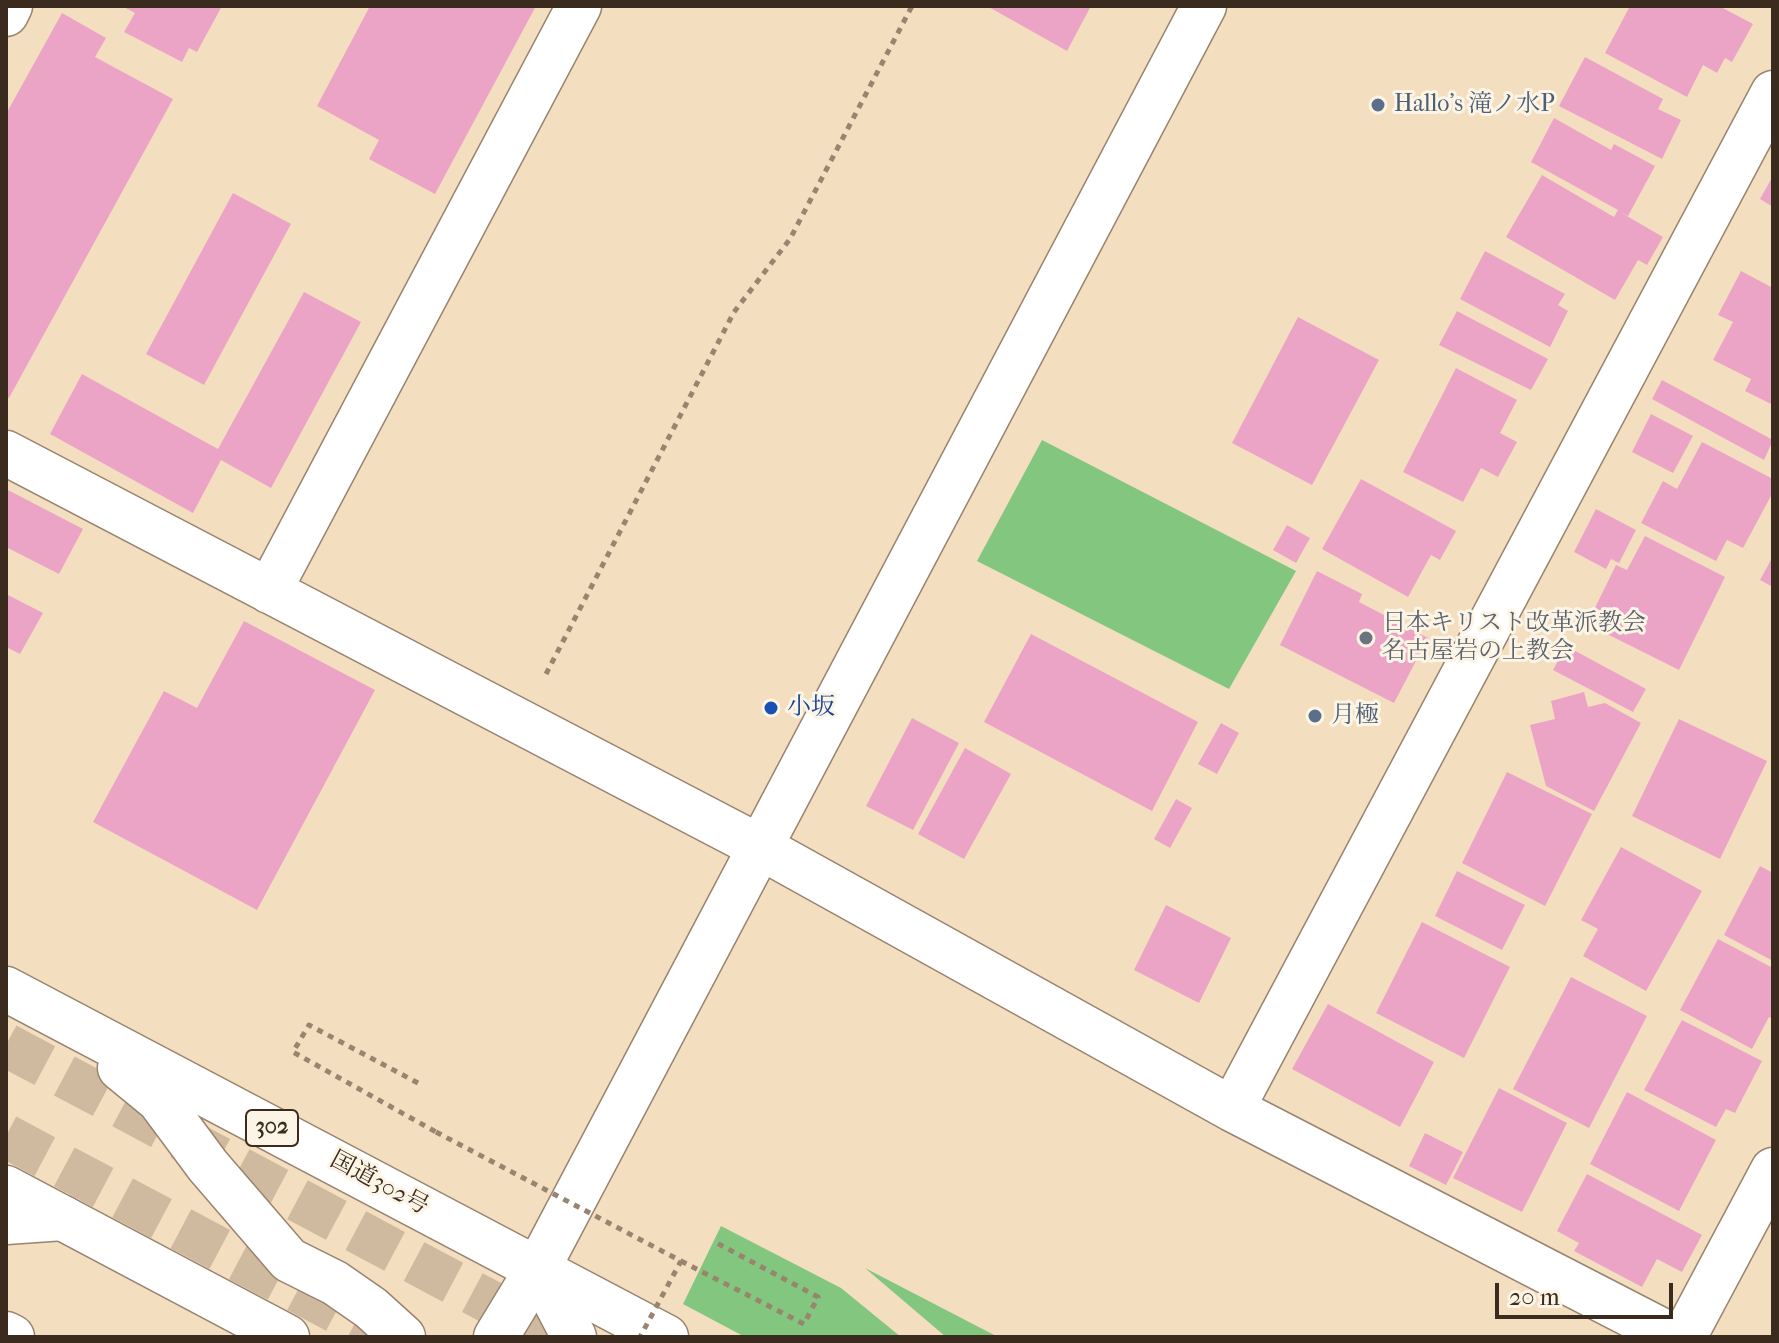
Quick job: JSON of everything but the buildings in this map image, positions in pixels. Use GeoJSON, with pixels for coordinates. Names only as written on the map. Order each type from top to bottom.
{"type":"FeatureCollection","features":[{"type":"Feature","properties":{"kind":"main road"},"geometry":{"type":"LineString","coordinates":[[6,14],[10,6]]}},
{"type":"Feature","properties":{"kind":"main road"},"geometry":{"type":"LineString","coordinates":[[269,591],[579,6]]}},
{"type":"Feature","properties":{"kind":"main road"},"geometry":{"type":"LineString","coordinates":[[496,1337],[538,1268],[1204,6]]}},
{"type":"Feature","properties":{"kind":"main road"},"geometry":{"type":"LineString","coordinates":[[1232,1109],[1773,93]]}},
{"type":"Feature","properties":{"kind":"main road"},"geometry":{"type":"LineString","coordinates":[[6,453],[760,847],[1232,1109],[1674,1337]]}},
{"type":"Feature","properties":{"kind":"main road","name":"国道302号"},"geometry":{"type":"LineString","coordinates":[[6,989],[666,1337]]}},
{"type":"Feature","properties":{"kind":"main road"},"geometry":{"type":"LineString","coordinates":[[52,1013],[159,1100],[208,1166],[289,1260],[335,1283],[371,1308],[403,1337]]}},
{"type":"Feature","properties":{"kind":"main road"},"geometry":{"type":"LineString","coordinates":[[1684,1337],[1773,1170]]}},
{"type":"Feature","properties":{"kind":"main road"},"geometry":{"type":"LineString","coordinates":[[6,1188],[287,1337]]}},
{"type":"Feature","properties":{"kind":"main road"},"geometry":{"type":"LineString","coordinates":[[6,1222],[63,1218]]}},
{"type":"Feature","properties":{"kind":"main road"},"geometry":{"type":"LineString","coordinates":[[538,1268],[574,1337]]}},
{"type":"Feature","properties":{"kind":"main road"},"geometry":{"type":"LineString","coordinates":[[6,1334],[12,1337]]}},
{"type":"Feature","properties":{"kind":"path"},"geometry":{"type":"LineString","coordinates":[[520,722],[734,312],[790,239],[912,6]]}},
{"type":"Feature","properties":{"kind":"path"},"geometry":{"type":"LineString","coordinates":[[418,1083],[309,1025],[293,1052],[436,1132],[804,1324],[818,1297],[713,1241]]}},
{"type":"Feature","properties":{"kind":"path"},"geometry":{"type":"LineString","coordinates":[[640,1337],[681,1261]]}},
{"type":"Feature","properties":{"kind":"green space"},"geometry":{"type":"Polygon","coordinates":[[[1042,440],[1296,571],[1229,689],[977,561],[1042,440]]]}},
{"type":"Feature","properties":{"kind":"green space"},"geometry":{"type":"Polygon","coordinates":[[[721,1226],[841,1288],[901,1337],[745,1337],[683,1304],[721,1226]]]}},
{"type":"Feature","properties":{"kind":"green space"},"geometry":{"type":"Polygon","coordinates":[[[865,1268],[998,1337],[946,1337],[865,1268]]]}},
{"type":"Feature","properties":{"kind":"tunnel"},"geometry":{"type":"LineString","coordinates":[[6,1045],[556,1337]]}},
{"type":"Feature","properties":{"kind":"tunnel"},"geometry":{"type":"LineString","coordinates":[[6,1136],[385,1337]]}},
{"type":"Feature","properties":{"kind":"place","name":"Hallo's 滝ノ水P"},"geometry":{"type":"Point","coordinates":[1378,105]}},
{"type":"Feature","properties":{"kind":"place","name":"日本キリスト改革派教会 名古屋岩の上教会"},"geometry":{"type":"Point","coordinates":[1366,638]}},
{"type":"Feature","properties":{"kind":"place","name":"小坂"},"geometry":{"type":"Point","coordinates":[771,708]}},
{"type":"Feature","properties":{"kind":"place","name":"月極"},"geometry":{"type":"Point","coordinates":[1315,716]}}]}
